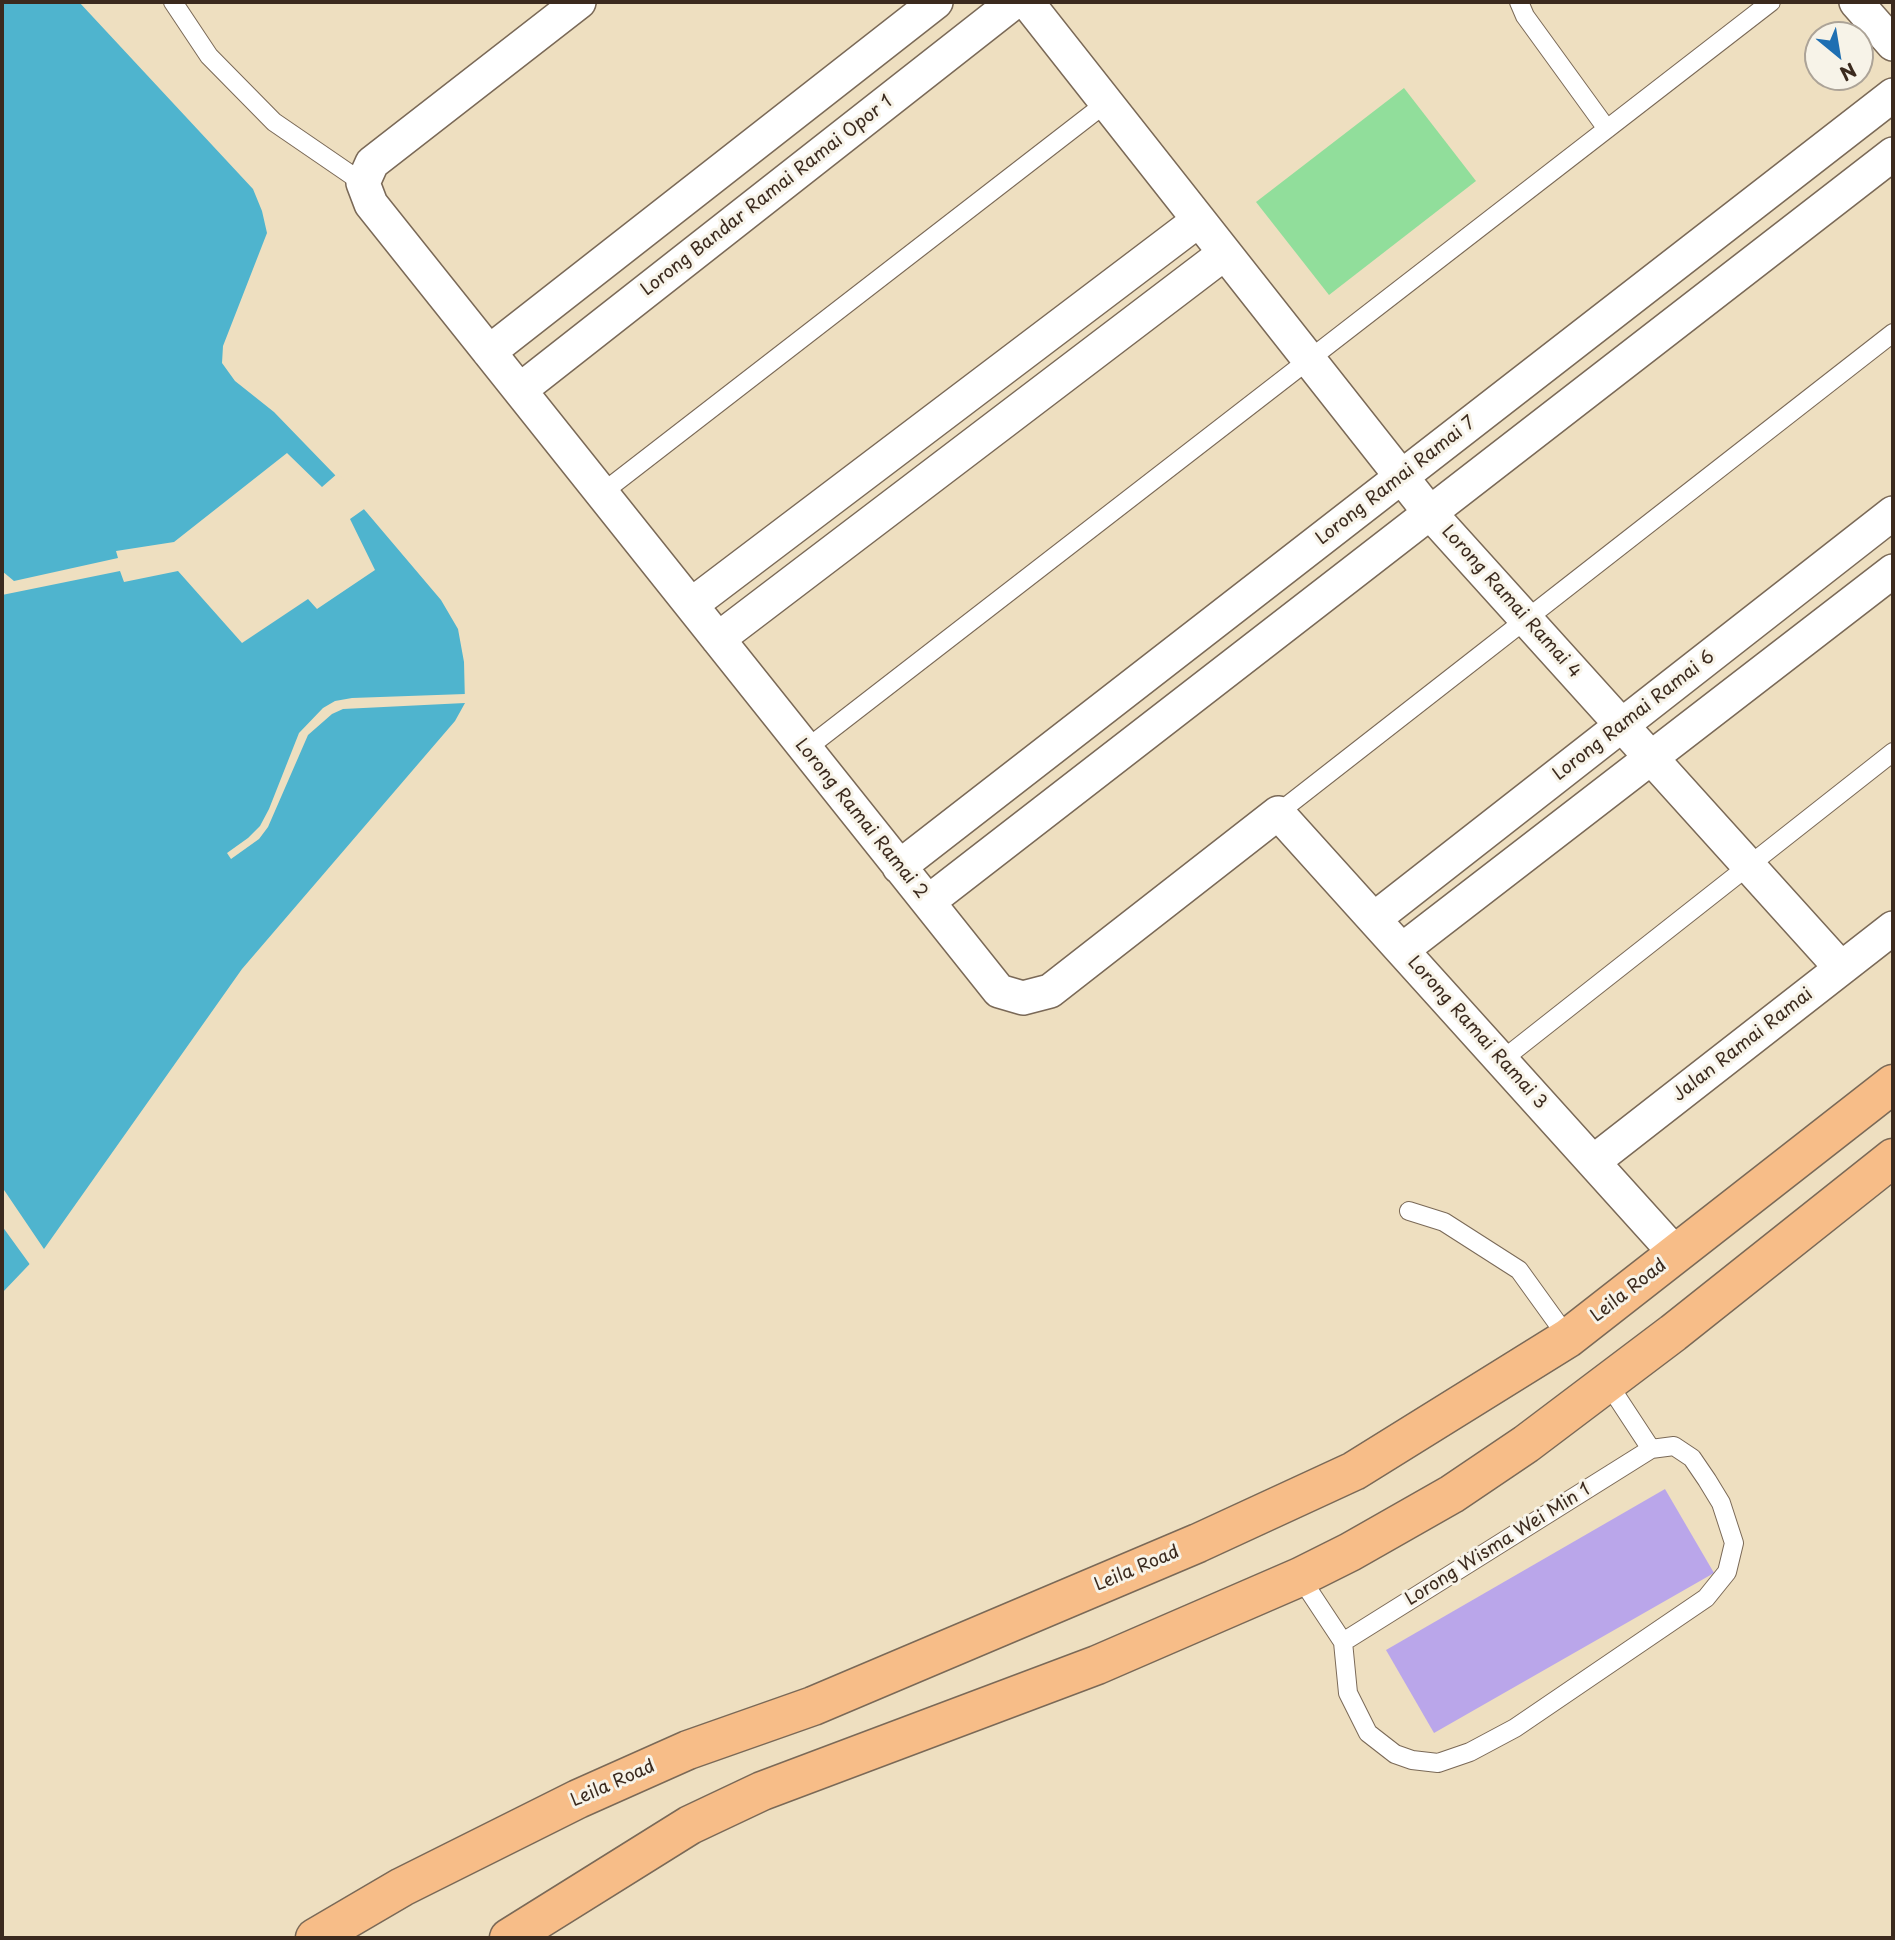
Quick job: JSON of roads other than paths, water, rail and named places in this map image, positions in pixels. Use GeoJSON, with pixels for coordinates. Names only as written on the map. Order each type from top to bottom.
{"type":"FeatureCollection","features":[{"type":"Feature","properties":{"kind":"main road","name":"Leila Road"},"geometry":{"type":"LineString","coordinates":[[315,1938],[402,1887],[590,1794],[688,1750],[813,1706],[1033,1613],[1198,1543],[1354,1471],[1568,1338],[1893,1084]]}},
{"type":"Feature","properties":{"kind":"main road"},"geometry":{"type":"LineString","coordinates":[[509,1938],[690,1825],[762,1791],[1097,1665],[1300,1577],[1350,1552],[1452,1494],[1526,1444],[1673,1333],[1893,1158]]}},
{"type":"Feature","properties":{"kind":"street"},"geometry":{"type":"LineString","coordinates":[[363,183],[372,163],[579,2]]}},
{"type":"Feature","properties":{"kind":"street"},"geometry":{"type":"LineString","coordinates":[[489,352],[936,2]]}},
{"type":"Feature","properties":{"kind":"street","name":"Lorong Bandar Ramai Ramai Opor 1"},"geometry":{"type":"LineString","coordinates":[[520,390],[1014,2]]}},
{"type":"Feature","properties":{"kind":"street","name":"Lorong Ramai Ramai 4"},"geometry":{"type":"LineString","coordinates":[[1027,2],[1430,513],[1841,968]]}},
{"type":"Feature","properties":{"kind":"street"},"geometry":{"type":"LineString","coordinates":[[1856,2],[1893,44]]}},
{"type":"Feature","properties":{"kind":"street","name":"Lorong Ramai Ramai 7"},"geometry":{"type":"LineString","coordinates":[[899,867],[1893,95]]}},
{"type":"Feature","properties":{"kind":"street"},"geometry":{"type":"LineString","coordinates":[[928,902],[1893,154]]}},
{"type":"Feature","properties":{"kind":"street","name":"Lorong Ramai Ramai 2"},"geometry":{"type":"LineString","coordinates":[[363,183],[371,204],[999,991],[1023,999],[1049,991],[1278,813]]}},
{"type":"Feature","properties":{"kind":"street"},"geometry":{"type":"LineString","coordinates":[[691,605],[1199,220]]}},
{"type":"Feature","properties":{"kind":"street"},"geometry":{"type":"LineString","coordinates":[[719,639],[1224,253]]}},
{"type":"Feature","properties":{"kind":"street","name":"Lorong Ramai Ramai 6"},"geometry":{"type":"LineString","coordinates":[[1374,919],[1893,513]]}},
{"type":"Feature","properties":{"kind":"street"},"geometry":{"type":"LineString","coordinates":[[1402,950],[1893,571]]}},
{"type":"Feature","properties":{"kind":"street","name":"Lorong Ramai Ramai 3"},"geometry":{"type":"LineString","coordinates":[[1278,813],[1676,1254]]}},
{"type":"Feature","properties":{"kind":"street","name":"Jalan Ramai Ramai"},"geometry":{"type":"LineString","coordinates":[[1593,1162],[1893,928]]}},
{"type":"Feature","properties":{"kind":"lane"},"geometry":{"type":"LineString","coordinates":[[173,2],[209,56],[274,122],[363,183]]}},
{"type":"Feature","properties":{"kind":"lane"},"geometry":{"type":"LineString","coordinates":[[1519,2],[1525,16],[1607,129]]}},
{"type":"Feature","properties":{"kind":"lane"},"geometry":{"type":"LineString","coordinates":[[806,749],[1772,2]]}},
{"type":"Feature","properties":{"kind":"lane"},"geometry":{"type":"LineString","coordinates":[[602,493],[1106,103]]}},
{"type":"Feature","properties":{"kind":"lane"},"geometry":{"type":"LineString","coordinates":[[1278,813],[1893,333]]}},
{"type":"Feature","properties":{"kind":"lane"},"geometry":{"type":"LineString","coordinates":[[1502,1060],[1893,751]]}},
{"type":"Feature","properties":{"kind":"lane"},"geometry":{"type":"LineString","coordinates":[[1409,1211],[1444,1222],[1519,1270],[1568,1338]]}},
{"type":"Feature","properties":{"kind":"lane"},"geometry":{"type":"LineString","coordinates":[[1300,1577],[1343,1642],[1349,1693],[1368,1733],[1395,1754],[1412,1760],[1438,1763],[1470,1752],[1515,1728],[1706,1598],[1727,1572],[1734,1543],[1721,1503],[1707,1480],[1692,1458],[1675,1446],[1651,1449],[1607,1382]]}},
{"type":"Feature","properties":{"kind":"lane","name":"Lorong Wisma Wei Min 1"},"geometry":{"type":"LineString","coordinates":[[1343,1642],[1651,1449]]}},
{"type":"Feature","properties":{"kind":"water"},"geometry":{"type":"Polygon","coordinates":[[[2,2],[79,2],[253,189],[267,233],[223,346],[222,363],[235,381],[274,412],[335,475],[441,600],[458,629],[464,662],[465,703],[455,721],[242,969],[44,1249],[2,1293],[2,2]]]}}]}
